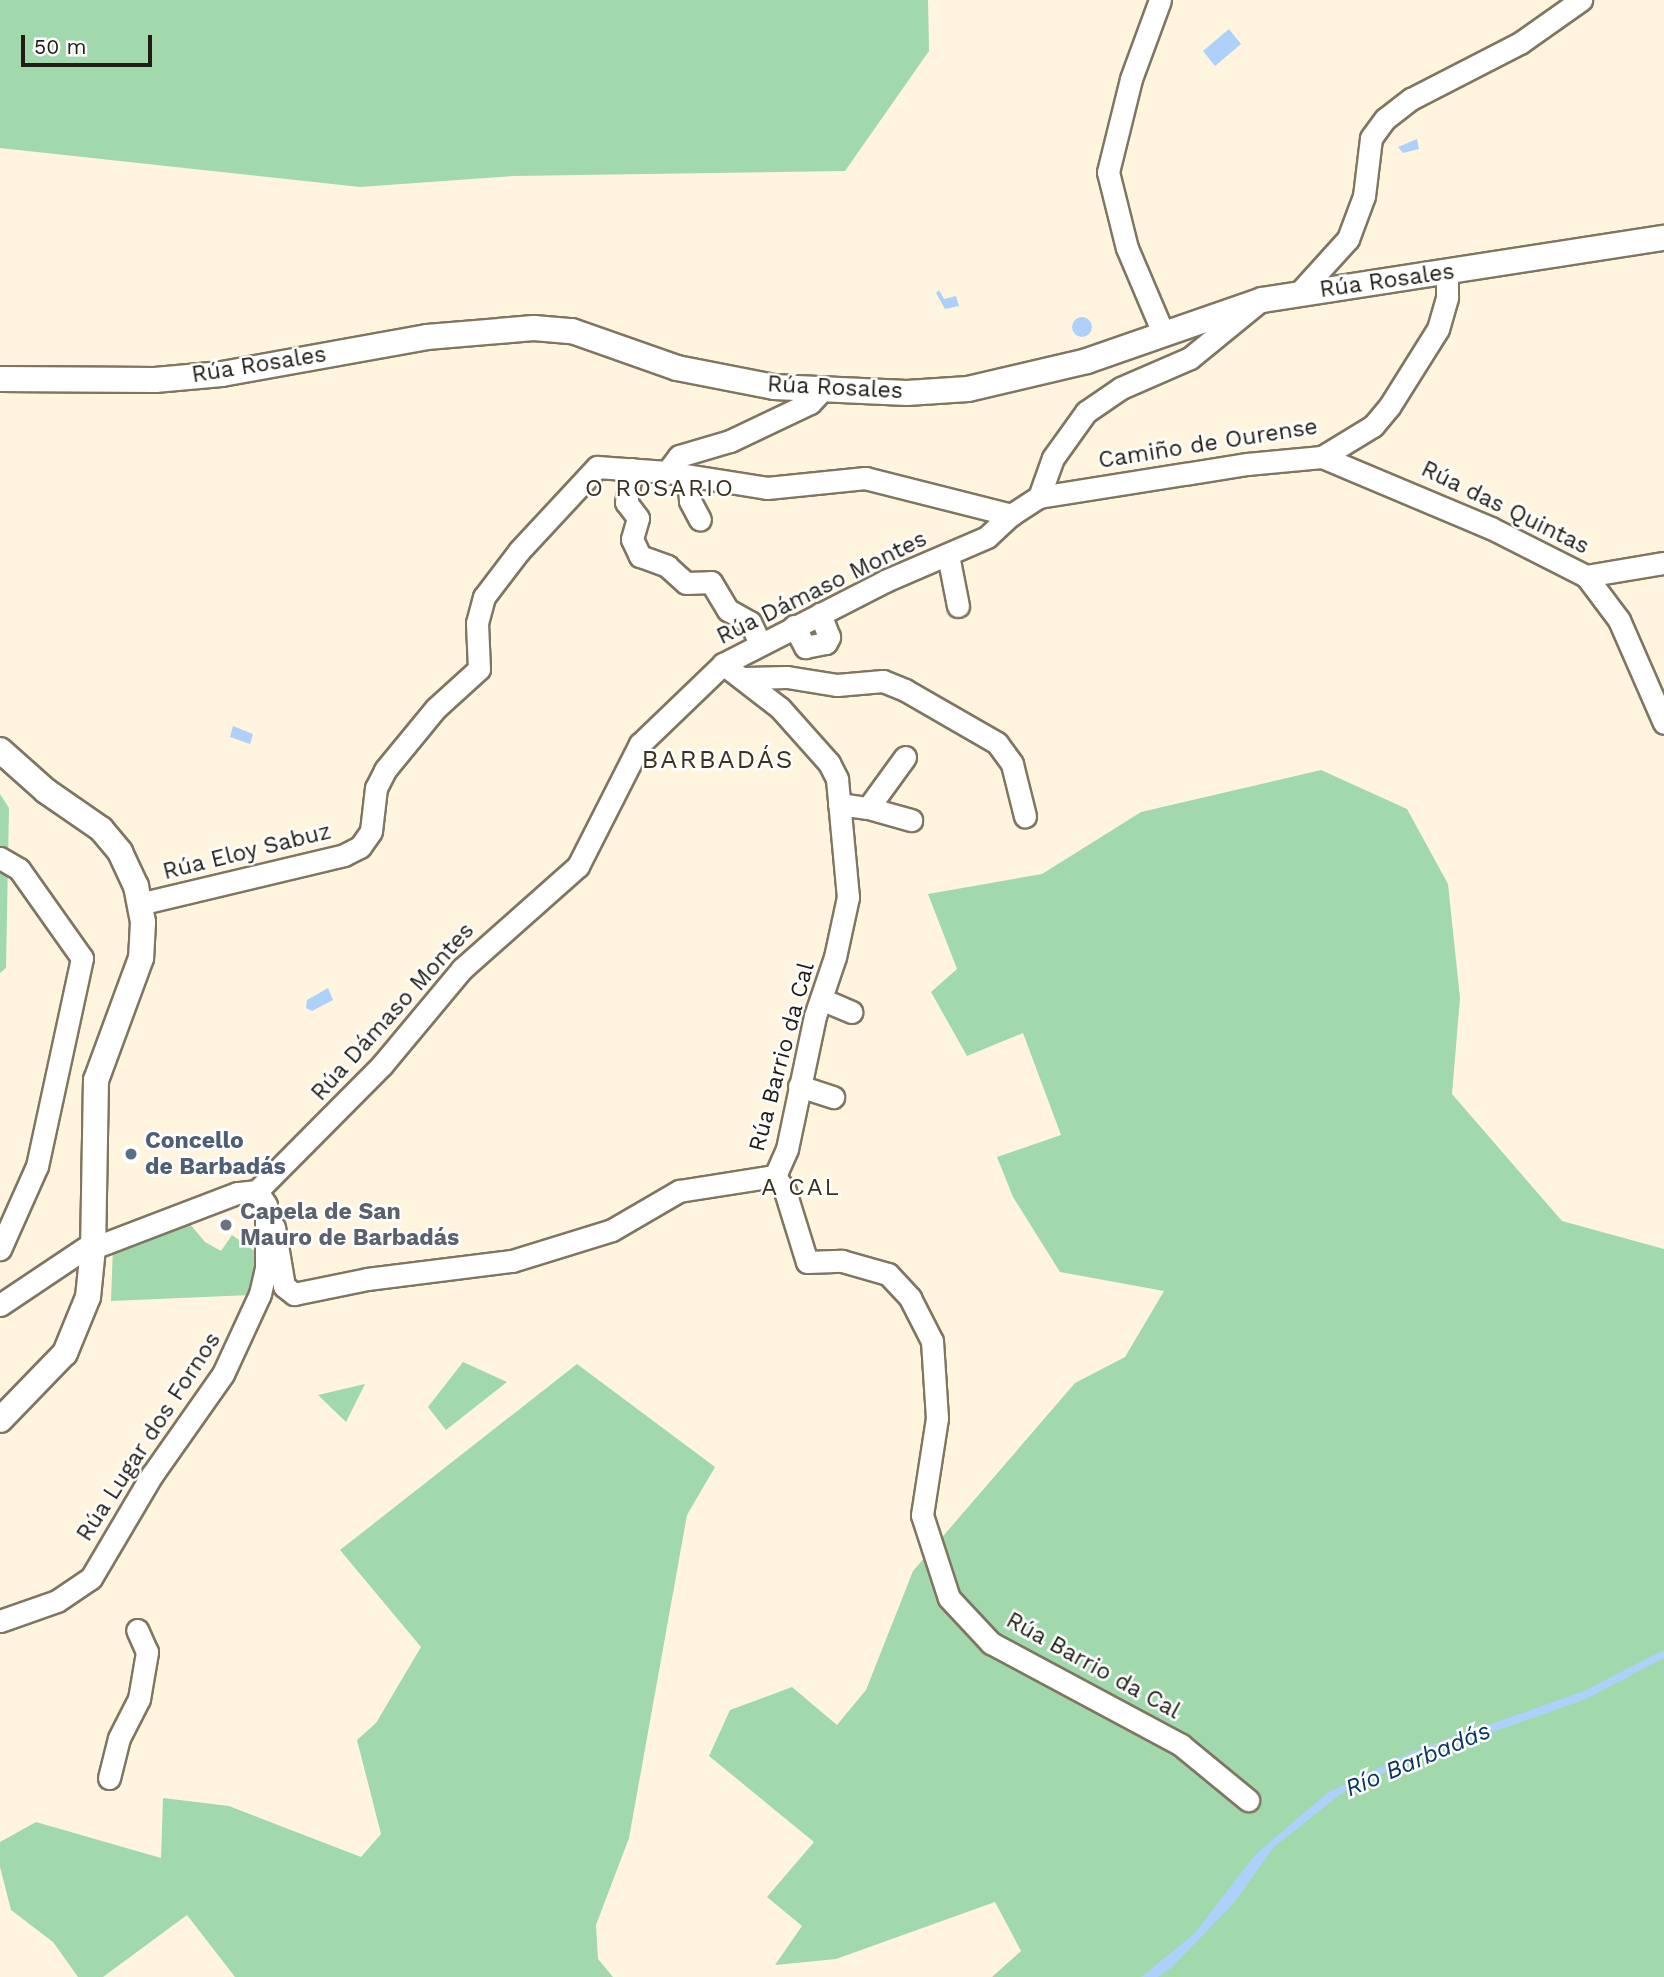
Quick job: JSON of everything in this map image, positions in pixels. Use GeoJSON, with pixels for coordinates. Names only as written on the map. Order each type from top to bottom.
{"type":"FeatureCollection","features":[{"type":"Feature","properties":{"kind":"street"},"geometry":{"type":"LineString","coordinates":[[1160,0],[1131,79],[1108,172],[1127,248],[1163,332]]}},
{"type":"Feature","properties":{"kind":"street"},"geometry":{"type":"LineString","coordinates":[[1300,293],[1348,239],[1364,196],[1371,138],[1385,119],[1411,99],[1520,43],[1581,0]]}},
{"type":"Feature","properties":{"kind":"street","name":"Rúa Rosales"},"geometry":{"type":"LineString","coordinates":[[0,379],[161,380],[222,373],[427,337],[534,328],[572,331],[723,380],[907,393],[968,389],[1025,379],[1262,300],[1664,238]]}},
{"type":"Feature","properties":{"kind":"street","name":"Camiño de Ourense"},"geometry":{"type":"LineString","coordinates":[[1039,497],[1247,464],[1322,457],[1373,426],[1388,407],[1438,329],[1444,312],[1447,273]]}},
{"type":"Feature","properties":{"kind":"street"},"geometry":{"type":"LineString","coordinates":[[1039,497],[1053,458],[1086,412],[1121,388],[1190,358],[1262,300]]}},
{"type":"Feature","properties":{"kind":"street"},"geometry":{"type":"LineString","coordinates":[[667,472],[679,456],[730,441],[810,403],[823,389]]}},
{"type":"Feature","properties":{"kind":"street","name":"Rúa das Quintas"},"geometry":{"type":"LineString","coordinates":[[1322,457],[1455,512],[1586,576],[1630,640],[1664,723]]}},
{"type":"Feature","properties":{"kind":"street","name":"Rúa Eloy Sabuz"},"geometry":{"type":"LineString","coordinates":[[139,904],[344,855],[360,847],[371,831],[376,788],[385,770],[436,708],[479,669],[478,613],[491,586],[597,467],[667,472],[767,488],[865,478],[1011,515]]}},
{"type":"Feature","properties":{"kind":"street"},"geometry":{"type":"LineString","coordinates":[[632,469],[626,502],[638,518],[632,539],[640,556],[667,566],[686,583],[710,582],[728,610],[750,622],[761,643]]}},
{"type":"Feature","properties":{"kind":"street"},"geometry":{"type":"LineString","coordinates":[[688,477],[690,501],[700,520]]}},
{"type":"Feature","properties":{"kind":"street","name":"Rúa Dámaso Montes"},"geometry":{"type":"LineString","coordinates":[[262,1198],[382,1065],[462,969],[578,866],[640,744],[723,664],[794,626],[987,537],[1011,515],[1039,497]]}},
{"type":"Feature","properties":{"kind":"street"},"geometry":{"type":"LineString","coordinates":[[948,555],[958,606]]}},
{"type":"Feature","properties":{"kind":"street"},"geometry":{"type":"LineString","coordinates":[[1586,576],[1664,563]]}},
{"type":"Feature","properties":{"kind":"street"},"geometry":{"type":"LineString","coordinates":[[794,626],[805,647],[827,643],[829,638],[820,614]]}},
{"type":"Feature","properties":{"kind":"street","name":"Rúa Barrio da Cal"},"geometry":{"type":"LineString","coordinates":[[723,664],[746,678],[829,763],[836,779],[848,897],[799,1086],[787,1149],[775,1176],[785,1191],[807,1262],[842,1261],[888,1274],[910,1298],[932,1341],[937,1418],[922,1515],[949,1598],[991,1643],[1181,1745],[1248,1800]]}},
{"type":"Feature","properties":{"kind":"street"},"geometry":{"type":"LineString","coordinates":[[746,678],[787,677],[837,685],[883,681],[905,690],[997,743],[1012,764],[1025,816]]}},
{"type":"Feature","properties":{"kind":"street"},"geometry":{"type":"LineString","coordinates":[[0,750],[46,791],[101,829],[120,852],[139,904],[141,958],[96,1080],[94,1245],[88,1297],[77,1331],[65,1353],[0,1420]]}},
{"type":"Feature","properties":{"kind":"street"},"geometry":{"type":"LineString","coordinates":[[868,808],[905,757]]}},
{"type":"Feature","properties":{"kind":"street"},"geometry":{"type":"LineString","coordinates":[[839,804],[868,808],[911,820]]}},
{"type":"Feature","properties":{"kind":"street"},"geometry":{"type":"LineString","coordinates":[[0,858],[19,869],[82,958],[37,1166],[0,1249]]}},
{"type":"Feature","properties":{"kind":"street"},"geometry":{"type":"LineString","coordinates":[[821,999],[851,1012]]}},
{"type":"Feature","properties":{"kind":"street"},"geometry":{"type":"LineString","coordinates":[[799,1086],[833,1097]]}},
{"type":"Feature","properties":{"kind":"street"},"geometry":{"type":"LineString","coordinates":[[0,1305],[94,1245],[237,1194],[262,1198],[284,1286],[294,1294],[367,1279],[512,1261],[612,1230],[679,1191],[775,1176]]}},
{"type":"Feature","properties":{"kind":"street","name":"Rúa Lugar dos Fornos"},"geometry":{"type":"LineString","coordinates":[[0,1621],[57,1601],[91,1578],[152,1475],[223,1374],[260,1294],[266,1269],[262,1198]]}},
{"type":"Feature","properties":{"kind":"street"},"geometry":{"type":"LineString","coordinates":[[109,1778],[119,1738],[139,1699],[147,1647],[137,1630]]}},
{"type":"Feature","properties":{"kind":"green space"},"geometry":{"type":"Polygon","coordinates":[[[0,0],[928,0],[929,51],[845,171],[512,176],[360,187],[0,148],[0,0]]]}},
{"type":"Feature","properties":{"kind":"green space"},"geometry":{"type":"Polygon","coordinates":[[[1321,770],[1407,809],[1448,884],[1460,998],[1452,1094],[1562,1221],[1664,1249],[1664,1977],[992,1977],[1021,1951],[995,1902],[836,1959],[775,1965],[802,1926],[767,1897],[814,1842],[709,1756],[730,1710],[792,1687],[837,1725],[866,1690],[913,1571],[1075,1383],[1125,1357],[1164,1291],[1060,1272],[1013,1197],[997,1157],[1061,1135],[1023,1033],[967,1056],[931,992],[957,969],[928,894],[1042,874],[1141,812],[1321,770]]]}},
{"type":"Feature","properties":{"kind":"green space"},"geometry":{"type":"Polygon","coordinates":[[[0,794],[9,808],[6,968],[0,973],[0,794]]]}},
{"type":"Feature","properties":{"kind":"green space"},"geometry":{"type":"Polygon","coordinates":[[[189,1223],[205,1242],[221,1251],[232,1235],[256,1252],[250,1295],[111,1301],[113,1247],[189,1223]]]}},
{"type":"Feature","properties":{"kind":"green space"},"geometry":{"type":"Polygon","coordinates":[[[463,1362],[507,1382],[446,1430],[428,1407],[463,1362]]]}},
{"type":"Feature","properties":{"kind":"green space"},"geometry":{"type":"Polygon","coordinates":[[[577,1364],[715,1467],[687,1515],[629,1838],[596,1925],[598,1959],[613,1977],[235,1977],[187,1915],[103,1977],[78,1977],[53,1942],[11,1910],[0,1867],[0,1842],[36,1822],[161,1858],[163,1798],[229,1806],[361,1857],[381,1834],[357,1740],[376,1723],[421,1647],[340,1550],[577,1364]]]}},
{"type":"Feature","properties":{"kind":"green space"},"geometry":{"type":"Polygon","coordinates":[[[365,1384],[346,1422],[318,1395],[365,1384]]]}},
{"type":"Feature","properties":{"kind":"water"},"geometry":{"type":"Polygon","coordinates":[[[1229,29],[1241,44],[1215,66],[1203,51],[1229,29]]]}},
{"type":"Feature","properties":{"kind":"water"},"geometry":{"type":"Polygon","coordinates":[[[1417,139],[1419,149],[1403,153],[1398,147],[1417,139]]]}},
{"type":"Feature","properties":{"kind":"water"},"geometry":{"type":"Polygon","coordinates":[[[939,290],[944,299],[956,296],[959,306],[945,309],[936,293],[939,290]]]}},
{"type":"Feature","properties":{"kind":"water"},"geometry":{"type":"Polygon","coordinates":[[[1082,317],[1089,320],[1092,327],[1089,334],[1082,337],[1075,334],[1072,327],[1075,320],[1082,317]]]}},
{"type":"Feature","properties":{"kind":"water"},"geometry":{"type":"Polygon","coordinates":[[[233,726],[253,734],[250,744],[230,737],[233,726]]]}},
{"type":"Feature","properties":{"kind":"water"},"geometry":{"type":"Polygon","coordinates":[[[328,988],[333,1000],[312,1011],[306,1008],[307,1000],[328,988]]]}},
{"type":"Feature","properties":{"kind":"water"},"geometry":{"type":"Polygon","coordinates":[[[1664,1650],[1664,1658],[1586,1699],[1405,1763],[1342,1793],[1274,1847],[1233,1904],[1171,1968],[1158,1977],[1141,1977],[1194,1934],[1255,1855],[1327,1793],[1411,1752],[1582,1692],[1664,1650]]]}},
{"type":"Feature","properties":{"kind":"place","name":"Concello de Barbadás"},"geometry":{"type":"Point","coordinates":[131,1154]}},
{"type":"Feature","properties":{"kind":"place","name":"Capela de San Mauro de Barbadás"},"geometry":{"type":"Point","coordinates":[226,1225]}},
{"type":"Feature","properties":{"kind":"district","name":"O ROSARIO"},"geometry":{"type":"Point","coordinates":[660,489]}},
{"type":"Feature","properties":{"kind":"district","name":"BARBADÁS"},"geometry":{"type":"Point","coordinates":[718,760]}},
{"type":"Feature","properties":{"kind":"district","name":"A CAL"},"geometry":{"type":"Point","coordinates":[801,1188]}},
{"type":"Feature","properties":{"kind":"water label","name":"Río Barbadás"},"geometry":{"type":"Point","coordinates":[1418,1760]}}]}
